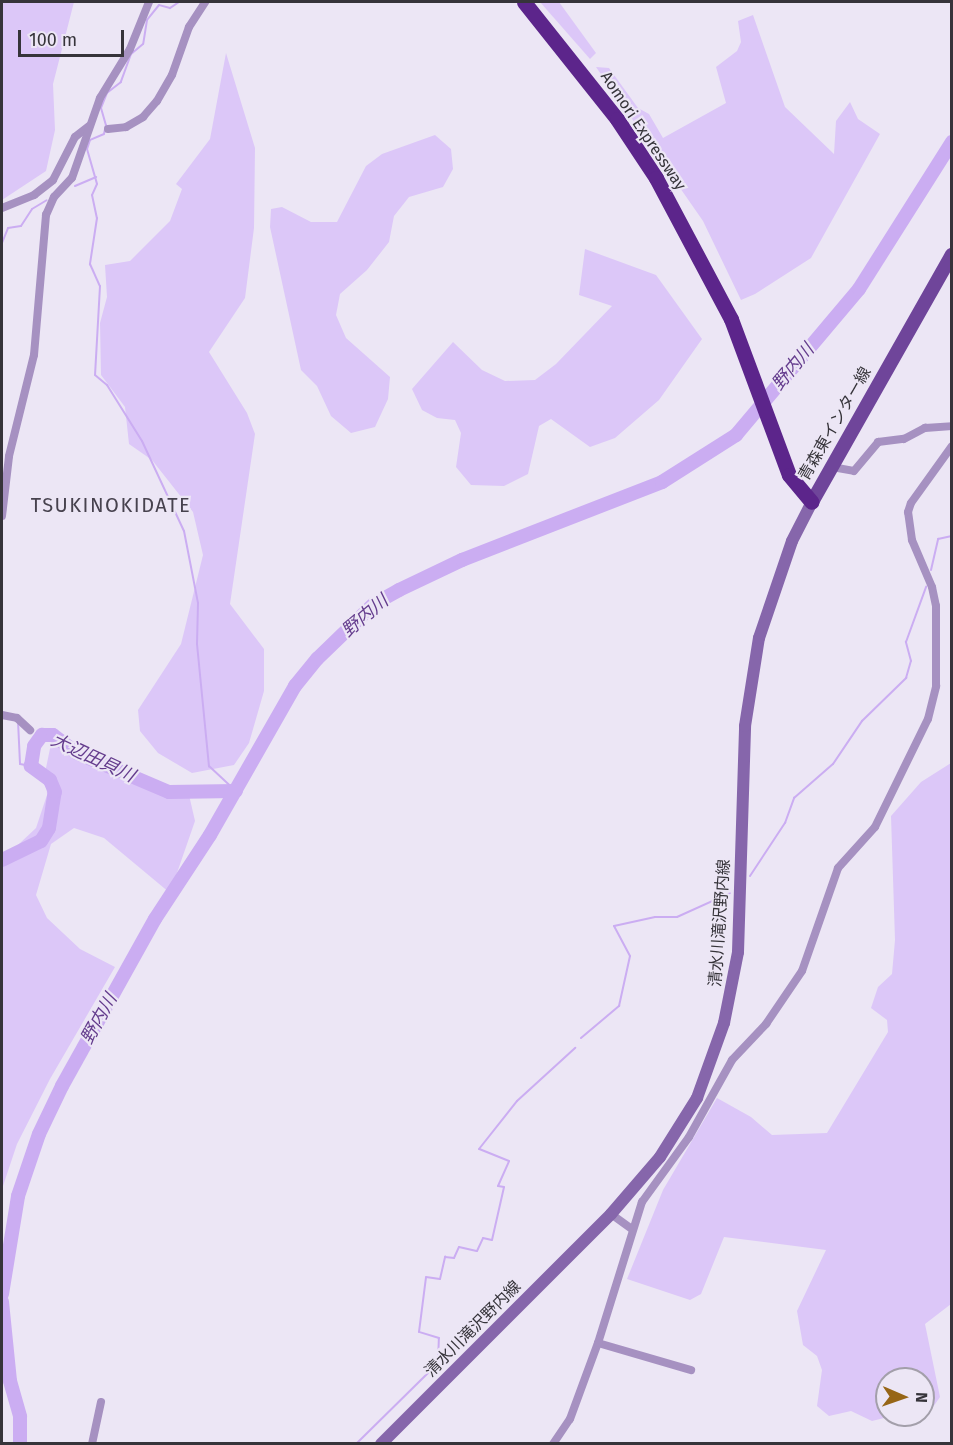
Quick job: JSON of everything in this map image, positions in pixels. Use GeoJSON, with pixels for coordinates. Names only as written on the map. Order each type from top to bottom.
{"type":"FeatureCollection","features":[{"type":"Feature","properties":{"kind":"highway","name":"Aomori Expressway"},"geometry":{"type":"LineString","coordinates":[[524,2],[617,119],[656,178],[718,291]]}},
{"type":"Feature","properties":{"kind":"highway","name":"青森東インター線"},"geometry":{"type":"LineString","coordinates":[[718,291],[731,319],[793,481],[812,502]]}},
{"type":"Feature","properties":{"kind":"main road","name":"青森東インター線"},"geometry":{"type":"LineString","coordinates":[[812,502],[951,255]]}},
{"type":"Feature","properties":{"kind":"main road","name":"清水川滝沢野内線"},"geometry":{"type":"LineString","coordinates":[[381,1443],[611,1214],[680,1130],[697,1098],[724,1023],[738,952],[750,685],[772,593],[812,502]]}},
{"type":"Feature","properties":{"kind":"street"},"geometry":{"type":"LineString","coordinates":[[2,516],[9,456],[34,355],[42,231],[54,197],[72,178],[89,126],[149,2]]}},
{"type":"Feature","properties":{"kind":"street"},"geometry":{"type":"LineString","coordinates":[[108,129],[135,122],[157,101],[172,75],[189,27],[205,2]]}},
{"type":"Feature","properties":{"kind":"street"},"geometry":{"type":"LineString","coordinates":[[2,208],[34,195],[53,180],[75,137],[89,126]]}},
{"type":"Feature","properties":{"kind":"street"},"geometry":{"type":"LineString","coordinates":[[832,467],[854,471],[878,442],[904,439],[925,428],[951,426]]}},
{"type":"Feature","properties":{"kind":"street"},"geometry":{"type":"LineString","coordinates":[[554,1443],[570,1419],[598,1343],[630,1228],[642,1202],[689,1137],[732,1060],[766,1024],[802,971],[838,868],[875,827],[928,719],[936,686],[936,606],[912,540],[908,512],[911,503],[951,446]]}},
{"type":"Feature","properties":{"kind":"street"},"geometry":{"type":"LineString","coordinates":[[2,715],[17,718],[30,730]]}},
{"type":"Feature","properties":{"kind":"street"},"geometry":{"type":"LineString","coordinates":[[611,1214],[630,1228]]}},
{"type":"Feature","properties":{"kind":"street"},"geometry":{"type":"LineString","coordinates":[[598,1343],[690,1370]]}},
{"type":"Feature","properties":{"kind":"street"},"geometry":{"type":"LineString","coordinates":[[92,1443],[101,1402]]}},
{"type":"Feature","properties":{"kind":"shaded area"},"geometry":{"type":"Polygon","coordinates":[[[2,2],[74,2],[53,84],[55,130],[46,171],[2,200],[2,2]]]}},
{"type":"Feature","properties":{"kind":"shaded area"},"geometry":{"type":"Polygon","coordinates":[[[540,2],[559,2],[596,53],[590,59],[540,2]]]}},
{"type":"Feature","properties":{"kind":"shaded area"},"geometry":{"type":"Polygon","coordinates":[[[753,15],[785,107],[834,154],[836,121],[850,102],[858,119],[880,134],[811,258],[755,294],[741,300],[703,221],[596,67],[609,68],[638,108],[649,114],[663,138],[726,103],[716,67],[737,51],[741,42],[738,21],[753,15]]]}},
{"type":"Feature","properties":{"kind":"shaded area"},"geometry":{"type":"Polygon","coordinates":[[[226,53],[255,148],[254,228],[245,298],[209,352],[247,413],[255,434],[230,604],[264,649],[264,691],[249,743],[234,765],[192,773],[158,753],[140,731],[138,710],[181,644],[203,555],[193,512],[152,460],[129,444],[125,407],[101,375],[100,323],[107,297],[105,265],[130,261],[170,221],[182,189],[176,184],[210,139],[226,53]]]}},
{"type":"Feature","properties":{"kind":"shaded area"},"geometry":{"type":"Polygon","coordinates":[[[435,135],[451,149],[453,169],[443,187],[409,197],[394,216],[389,242],[367,270],[340,294],[336,315],[346,338],[390,377],[388,399],[375,427],[351,433],[331,416],[317,386],[301,370],[270,227],[271,209],[282,207],[311,222],[337,222],[366,166],[382,154],[435,135]]]}},
{"type":"Feature","properties":{"kind":"shaded area"},"geometry":{"type":"Polygon","coordinates":[[[585,249],[656,275],[702,339],[659,400],[615,438],[590,447],[551,419],[539,426],[528,474],[504,486],[471,485],[456,467],[461,433],[455,420],[437,418],[422,410],[412,389],[453,342],[482,370],[505,381],[535,380],[556,364],[612,306],[579,295],[585,249]]]}},
{"type":"Feature","properties":{"kind":"shaded area"},"geometry":{"type":"Polygon","coordinates":[[[52,739],[67,740],[189,795],[195,821],[170,893],[104,838],[74,828],[51,844],[36,895],[47,918],[80,949],[115,967],[50,1079],[17,1144],[2,1189],[2,860],[36,828],[47,795],[46,768],[52,739]]]}},
{"type":"Feature","properties":{"kind":"shaded area"},"geometry":{"type":"Polygon","coordinates":[[[951,763],[951,1304],[925,1324],[934,1367],[875,1367],[875,1420],[872,1421],[851,1411],[829,1416],[817,1406],[822,1370],[817,1356],[803,1345],[797,1311],[826,1250],[724,1237],[701,1294],[690,1300],[627,1279],[663,1190],[717,1098],[751,1117],[772,1135],[827,1133],[888,1032],[887,1020],[871,1008],[878,987],[892,974],[895,940],[891,816],[921,782],[951,763]]]}},
{"type":"Feature","properties":{"kind":"shaded area"},"geometry":{"type":"Polygon","coordinates":[[[935,1373],[940,1397],[935,1404],[935,1373]]]}},
{"type":"Feature","properties":{"kind":"waterway"},"geometry":{"type":"LineString","coordinates":[[179,2],[170,8],[159,5],[147,20],[143,44],[131,54],[121,82],[107,93],[101,108],[106,125],[104,134],[90,140],[87,149],[97,184],[92,195],[97,218],[90,264],[100,286],[95,375],[107,385],[142,441],[184,531],[198,603],[197,644],[209,766],[236,791]]}},
{"type":"Feature","properties":{"kind":"waterway","name":"野内川"},"geometry":{"type":"LineString","coordinates":[[2,1294],[18,1196],[39,1134],[62,1086],[155,919],[210,835],[295,686],[317,659],[374,604],[399,590],[462,560],[662,482],[736,435],[859,289],[952,142]]}},
{"type":"Feature","properties":{"kind":"waterway"},"geometry":{"type":"LineString","coordinates":[[75,186],[96,177]]}},
{"type":"Feature","properties":{"kind":"waterway"},"geometry":{"type":"LineString","coordinates":[[2,243],[8,228],[21,226],[32,209],[47,200]]}},
{"type":"Feature","properties":{"kind":"waterway"},"geometry":{"type":"LineString","coordinates":[[931,570],[938,539],[952,536]]}},
{"type":"Feature","properties":{"kind":"waterway"},"geometry":{"type":"LineString","coordinates":[[750,876],[785,823],[794,798],[833,764],[862,721],[906,678],[911,661],[906,642],[926,587]]}},
{"type":"Feature","properties":{"kind":"waterway"},"geometry":{"type":"LineString","coordinates":[[18,721],[20,764],[31,766]]}},
{"type":"Feature","properties":{"kind":"waterway","name":"大辺田貝川"},"geometry":{"type":"LineString","coordinates":[[2,860],[41,841],[49,828],[55,792],[50,780],[31,766],[34,746],[42,735],[53,735],[77,753],[169,792],[236,791]]}},
{"type":"Feature","properties":{"kind":"waterway"},"geometry":{"type":"LineString","coordinates":[[581,1038],[619,1006],[630,956],[614,926],[655,917],[677,917],[730,893]]}},
{"type":"Feature","properties":{"kind":"waterway"},"geometry":{"type":"LineString","coordinates":[[356,1444],[438,1363],[439,1338],[419,1332],[426,1277],[440,1279],[445,1257],[454,1258],[459,1247],[477,1251],[483,1238],[492,1240],[504,1187],[498,1186],[509,1161],[479,1149],[517,1101],[575,1048]]}},
{"type":"Feature","properties":{"kind":"waterway","name":"野内川"},"geometry":{"type":"LineString","coordinates":[[2,1302],[10,1381],[20,1417],[20,1444]]}},
{"type":"Feature","properties":{"kind":"district","name":"TSUKINOKIDATE"},"geometry":{"type":"Point","coordinates":[111,505]}}]}
